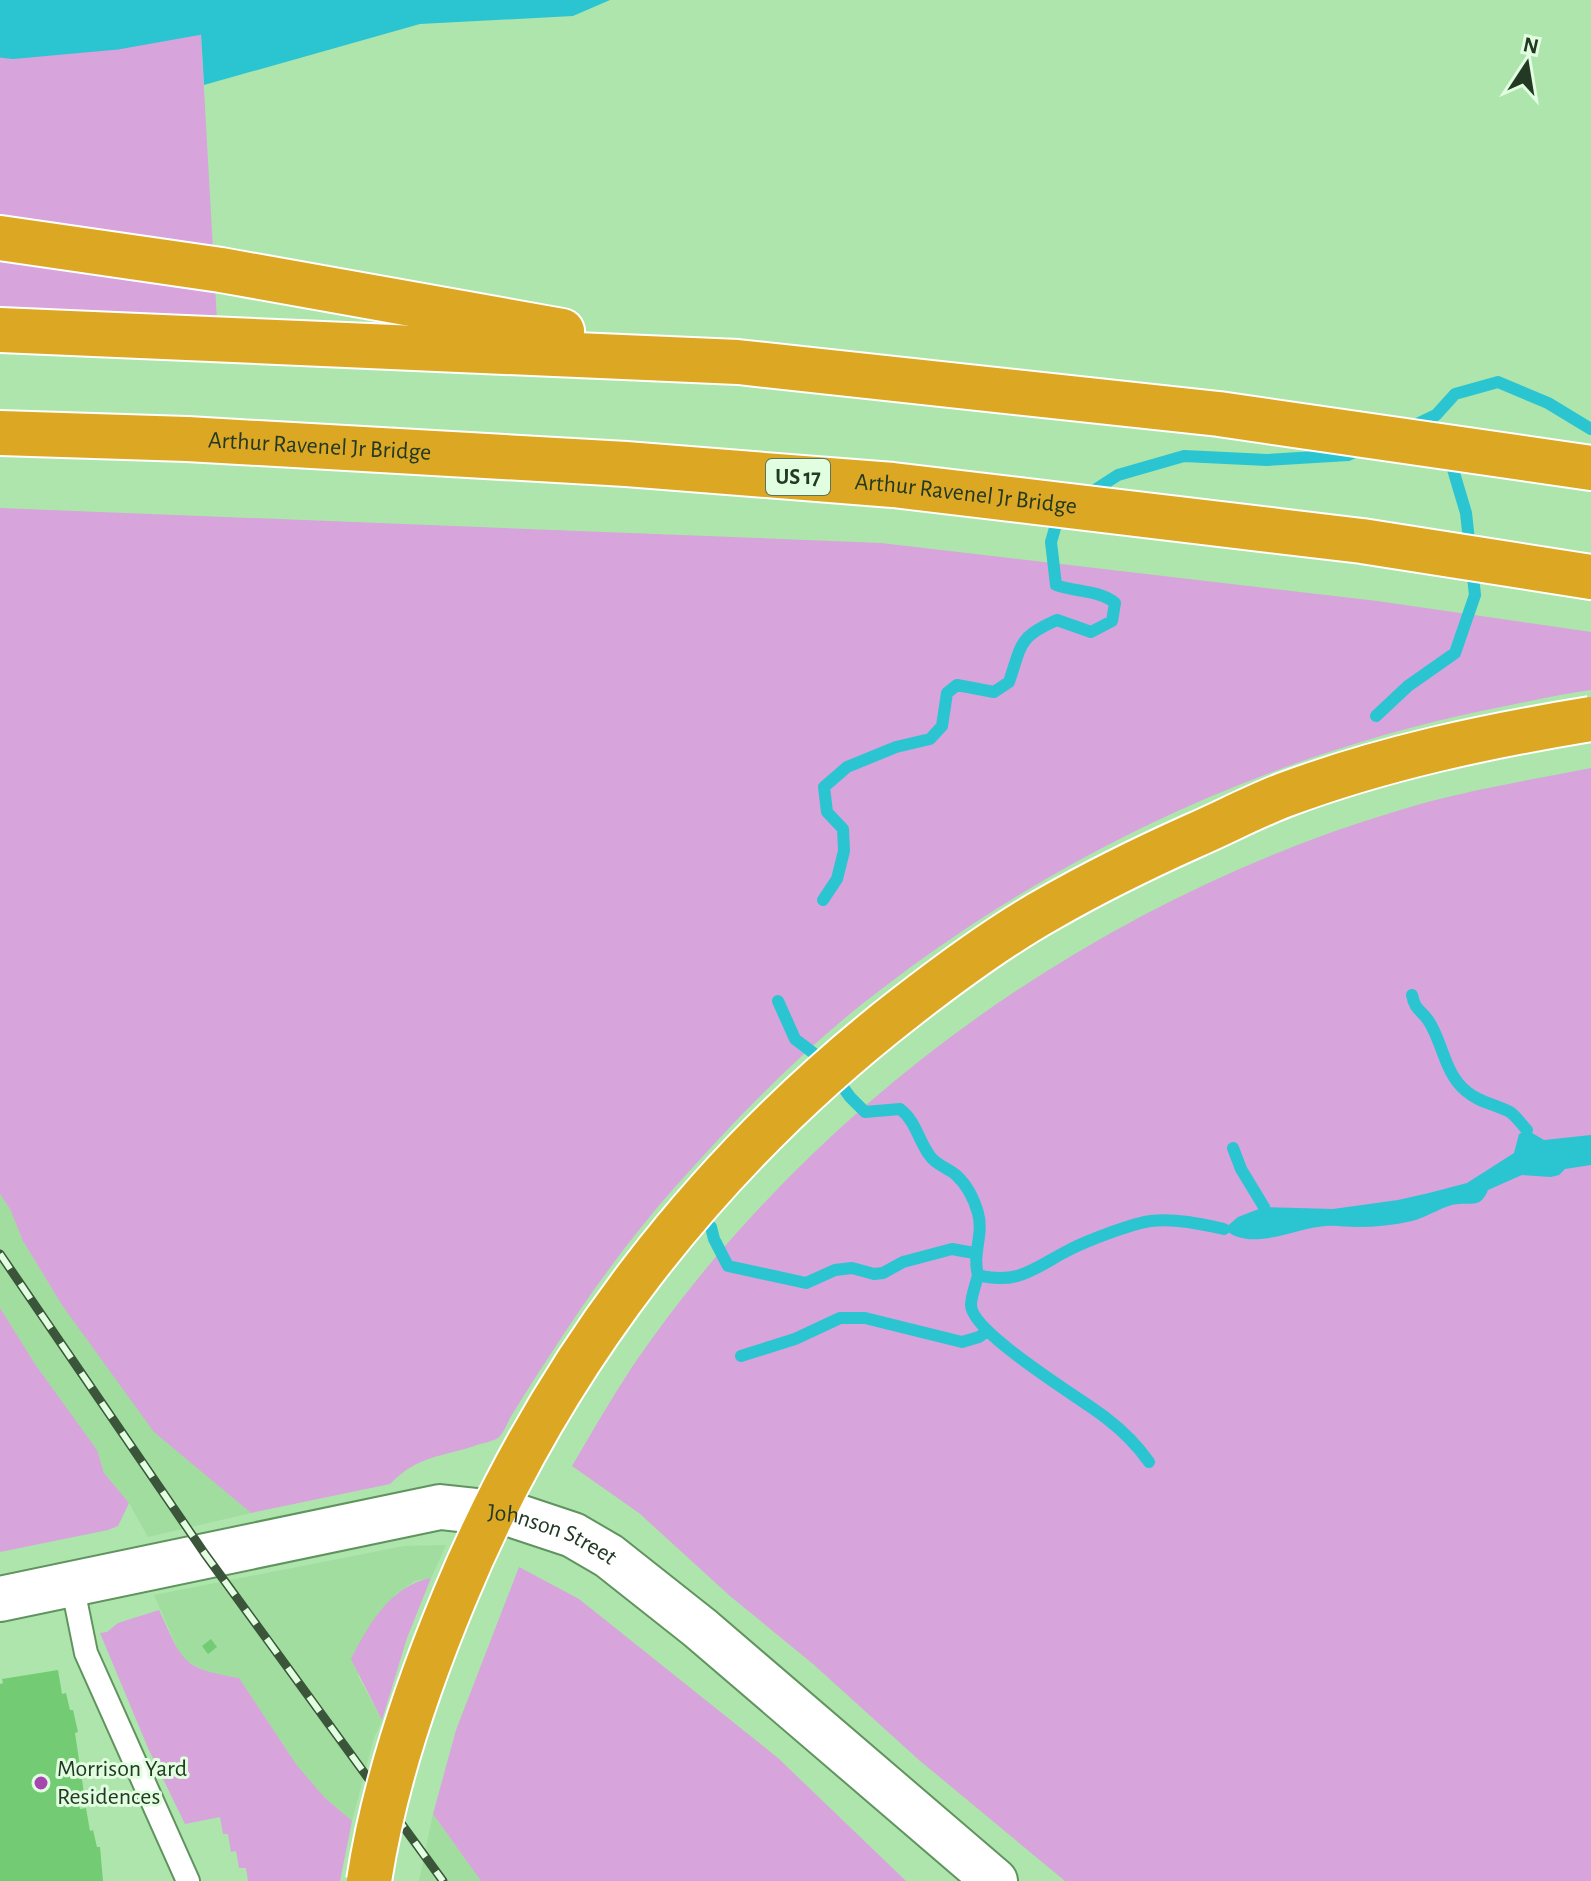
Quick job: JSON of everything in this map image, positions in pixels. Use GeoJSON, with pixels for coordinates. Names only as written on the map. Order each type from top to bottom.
{"type":"FeatureCollection","features":[{"type":"Feature","properties":{"kind":"highway"},"geometry":{"type":"LineString","coordinates":[[0,238],[221,270],[738,362]]}},
{"type":"Feature","properties":{"kind":"highway"},"geometry":{"type":"LineString","coordinates":[[10,330],[738,362],[1219,414],[1591,468]]}},
{"type":"Feature","properties":{"kind":"highway","name":"Arthur Ravenel Jr Bridge"},"geometry":{"type":"LineString","coordinates":[[0,433],[187,439],[626,464],[893,485],[1362,541],[1591,577]]}},
{"type":"Feature","properties":{"kind":"highway"},"geometry":{"type":"LineString","coordinates":[[369,1881],[394,1769],[433,1648],[475,1547],[516,1463],[572,1371],[632,1282],[701,1198],[763,1131],[850,1050],[945,977],[1045,910],[1163,850],[1282,796],[1392,760],[1508,733],[1591,719]]}},
{"type":"Feature","properties":{"kind":"street","name":"Johnson Street"},"geometry":{"type":"LineString","coordinates":[[0,1599],[440,1507],[513,1515],[573,1535],[620,1564],[700,1628],[995,1881]]}},
{"type":"Feature","properties":{"kind":"lane"},"geometry":{"type":"LineString","coordinates":[[72,1584],[86,1653],[188,1881]]}},
{"type":"Feature","properties":{"kind":"shaded area"},"geometry":{"type":"Polygon","coordinates":[[[0,0],[199,0],[218,339],[0,329],[0,0]]]}},
{"type":"Feature","properties":{"kind":"shaded area"},"geometry":{"type":"Polygon","coordinates":[[[0,508],[881,543],[1377,601],[1591,632],[1591,690],[1481,711],[1395,732],[1309,759],[1226,790],[1145,827],[1065,868],[989,914],[915,964],[822,1037],[715,1142],[610,1268],[564,1333],[498,1438],[421,1462],[390,1484],[251,1513],[154,1432],[62,1305],[23,1241],[0,1194],[0,508]]]}},
{"type":"Feature","properties":{"kind":"shaded area"},"geometry":{"type":"Polygon","coordinates":[[[1591,768],[1591,1881],[1065,1881],[919,1760],[639,1513],[572,1466],[632,1367],[704,1271],[784,1182],[873,1099],[968,1024],[1069,958],[1174,899],[1284,850],[1421,804],[1591,768]]]}},
{"type":"Feature","properties":{"kind":"shaded area"},"geometry":{"type":"Polygon","coordinates":[[[0,1194],[23,1241],[62,1305],[194,1465],[251,1513],[148,1537],[129,1503],[104,1473],[97,1450],[35,1364],[0,1308],[0,1194]]]}},
{"type":"Feature","properties":{"kind":"shaded area"},"geometry":{"type":"Polygon","coordinates":[[[0,1308],[35,1364],[97,1450],[104,1473],[129,1503],[118,1526],[0,1552],[0,1308]]]}},
{"type":"Feature","properties":{"kind":"shaded area"},"geometry":{"type":"Polygon","coordinates":[[[446,1545],[431,1578],[415,1581],[397,1593],[377,1615],[358,1676],[382,1720],[374,1738],[352,1821],[324,1797],[296,1764],[239,1678],[210,1673],[182,1659],[154,1595],[404,1546],[446,1545]]]}},
{"type":"Feature","properties":{"kind":"shaded area"},"geometry":{"type":"Polygon","coordinates":[[[519,1567],[579,1599],[778,1758],[906,1881],[481,1881],[433,1814],[456,1730],[519,1567]]]}},
{"type":"Feature","properties":{"kind":"shaded area"},"geometry":{"type":"Polygon","coordinates":[[[431,1578],[407,1638],[382,1720],[351,1659],[382,1608],[404,1589],[431,1578]]]}},
{"type":"Feature","properties":{"kind":"shaded area"},"geometry":{"type":"Polygon","coordinates":[[[159,1610],[173,1641],[186,1659],[205,1670],[239,1678],[296,1764],[324,1797],[352,1821],[340,1881],[248,1881],[246,1868],[239,1868],[236,1851],[231,1852],[228,1834],[223,1834],[220,1817],[185,1824],[148,1748],[100,1633],[107,1632],[118,1623],[159,1610]]]}},
{"type":"Feature","properties":{"kind":"shaded area"},"geometry":{"type":"Polygon","coordinates":[[[433,1814],[481,1881],[419,1881],[433,1814]]]}},
{"type":"Feature","properties":{"kind":"water"},"geometry":{"type":"Polygon","coordinates":[[[199,0],[610,0],[573,16],[420,24],[204,85],[199,0]]]}},
{"type":"Feature","properties":{"kind":"water"},"geometry":{"type":"Polygon","coordinates":[[[1527,1130],[1544,1140],[1591,1135],[1591,1165],[1565,1169],[1551,1177],[1522,1175],[1488,1190],[1483,1199],[1476,1203],[1454,1205],[1398,1224],[1326,1226],[1260,1239],[1235,1236],[1224,1229],[1238,1217],[1264,1207],[1333,1209],[1398,1200],[1467,1183],[1514,1153],[1519,1134],[1527,1130]]]}},
{"type":"Feature","properties":{"kind":"building"},"geometry":{"type":"Polygon","coordinates":[[[211,1639],[217,1647],[208,1654],[202,1646],[211,1639]]]}},
{"type":"Feature","properties":{"kind":"building","name":"Morrison Yard Residences"},"geometry":{"type":"Polygon","coordinates":[[[58,1670],[62,1694],[66,1693],[78,1732],[75,1733],[84,1793],[77,1795],[80,1809],[86,1808],[90,1831],[93,1830],[97,1847],[100,1847],[103,1881],[0,1881],[0,1684],[3,1683],[2,1679],[58,1670]]]}},
{"type":"Feature","properties":{"kind":"waterway"},"geometry":{"type":"LineString","coordinates":[[0,22],[13,24],[112,15],[196,0]]}},
{"type":"Feature","properties":{"kind":"waterway"},"geometry":{"type":"LineString","coordinates":[[1409,428],[1436,415],[1455,394],[1498,382],[1548,403],[1591,429]]}},
{"type":"Feature","properties":{"kind":"waterway"},"geometry":{"type":"LineString","coordinates":[[1087,495],[1118,475],[1184,456],[1267,460],[1348,455],[1363,448]]}},
{"type":"Feature","properties":{"kind":"waterway"},"geometry":{"type":"LineString","coordinates":[[1376,716],[1408,686],[1455,653],[1475,595],[1466,513],[1449,456]]}},
{"type":"Feature","properties":{"kind":"waterway"},"geometry":{"type":"LineString","coordinates":[[823,900],[837,879],[844,851],[843,829],[827,812],[824,787],[847,767],[896,747],[930,739],[942,726],[947,693],[957,685],[994,692],[1009,682],[1023,643],[1044,626],[1057,620],[1091,632],[1112,621],[1115,603],[1109,599],[1056,585],[1051,542],[1059,514]]}},
{"type":"Feature","properties":{"kind":"waterway"},"geometry":{"type":"LineString","coordinates":[[1412,995],[1416,1007],[1433,1029],[1459,1084],[1477,1098],[1510,1112],[1527,1130]]}},
{"type":"Feature","properties":{"kind":"waterway"},"geometry":{"type":"LineString","coordinates":[[778,1001],[795,1039],[825,1062],[865,1112],[900,1109],[910,1119],[933,1159],[963,1183],[978,1213],[978,1275],[1005,1278],[1027,1273],[1086,1242],[1143,1222],[1178,1221],[1224,1229]]}},
{"type":"Feature","properties":{"kind":"waterway"},"geometry":{"type":"LineString","coordinates":[[1233,1148],[1241,1169],[1264,1207]]}},
{"type":"Feature","properties":{"kind":"waterway"},"geometry":{"type":"LineString","coordinates":[[711,1227],[728,1266],[806,1283],[835,1270],[852,1268],[874,1274],[883,1273],[903,1262],[952,1249],[974,1253]]}},
{"type":"Feature","properties":{"kind":"waterway"},"geometry":{"type":"LineString","coordinates":[[978,1275],[971,1305],[976,1317],[989,1332],[1112,1423],[1149,1462]]}},
{"type":"Feature","properties":{"kind":"waterway"},"geometry":{"type":"LineString","coordinates":[[741,1356],[795,1339],[840,1318],[865,1318],[962,1342],[987,1331]]}},
{"type":"Feature","properties":{"kind":"railway"},"geometry":{"type":"LineString","coordinates":[[0,1254],[205,1554],[443,1881]]}},
{"type":"Feature","properties":{"kind":"place","name":"Morrison Yard Residences"},"geometry":{"type":"Point","coordinates":[41,1783]}}]}
